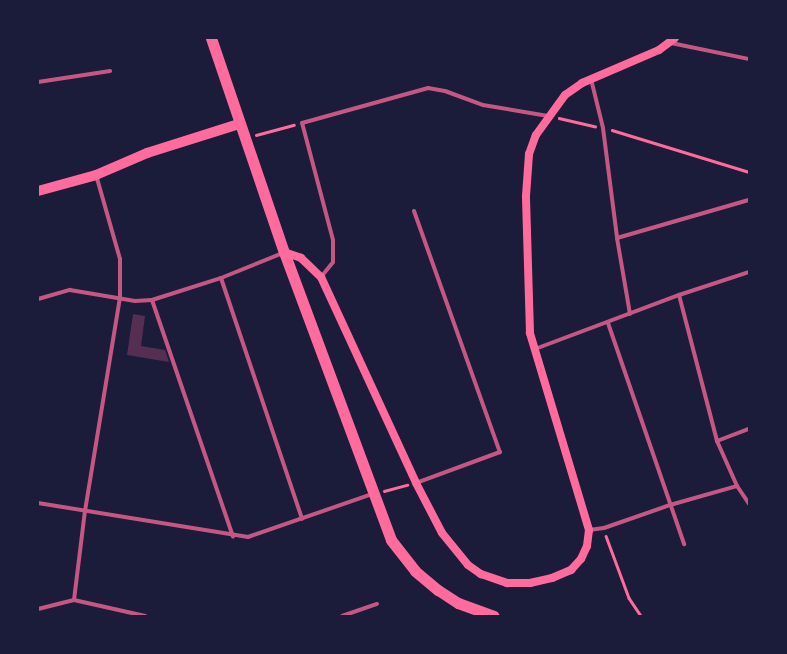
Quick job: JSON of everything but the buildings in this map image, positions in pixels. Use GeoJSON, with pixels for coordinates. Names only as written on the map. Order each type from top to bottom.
{"type":"FeatureCollection","features":[{"type":"Feature","properties":{"kind":"highway"},"geometry":{"type":"LineString","coordinates":[[211,38],[239,124],[252,156],[284,252],[333,382],[372,494],[391,540],[415,571],[458,603],[494,616]]}},
{"type":"Feature","properties":{"kind":"main road"},"geometry":{"type":"LineString","coordinates":[[284,252],[301,258],[321,277],[416,483],[442,533],[468,565],[492,579],[507,583],[530,583],[552,578],[571,570],[581,559],[587,546],[589,530],[533,350],[530,333],[526,173],[529,154],[536,135],[548,116],[565,96],[590,80],[673,40]]}},
{"type":"Feature","properties":{"kind":"main road"},"geometry":{"type":"LineString","coordinates":[[38,191],[96,175],[147,153],[239,124]]}},
{"type":"Feature","properties":{"kind":"street"},"geometry":{"type":"LineString","coordinates":[[673,40],[749,59]]}},
{"type":"Feature","properties":{"kind":"street"},"geometry":{"type":"LineString","coordinates":[[38,82],[110,71]]}},
{"type":"Feature","properties":{"kind":"street"},"geometry":{"type":"LineString","coordinates":[[590,80],[603,128],[617,238],[630,314]]}},
{"type":"Feature","properties":{"kind":"street"},"geometry":{"type":"LineString","coordinates":[[321,277],[333,262],[333,240],[302,123],[428,88],[445,91],[483,105],[548,116]]}},
{"type":"Feature","properties":{"kind":"street"},"geometry":{"type":"LineString","coordinates":[[74,600],[85,511],[120,297],[120,259],[96,175]]}},
{"type":"Feature","properties":{"kind":"street"},"geometry":{"type":"LineString","coordinates":[[617,238],[749,200]]}},
{"type":"Feature","properties":{"kind":"street"},"geometry":{"type":"LineString","coordinates":[[414,211],[500,452],[416,483]]}},
{"type":"Feature","properties":{"kind":"street"},"geometry":{"type":"LineString","coordinates":[[38,298],[70,290],[120,297],[135,301],[152,300],[221,278],[284,252]]}},
{"type":"Feature","properties":{"kind":"street"},"geometry":{"type":"LineString","coordinates":[[533,350],[679,295],[749,272]]}},
{"type":"Feature","properties":{"kind":"street"},"geometry":{"type":"LineString","coordinates":[[221,278],[302,519]]}},
{"type":"Feature","properties":{"kind":"street"},"geometry":{"type":"LineString","coordinates":[[679,295],[717,441],[737,486],[749,504]]}},
{"type":"Feature","properties":{"kind":"street"},"geometry":{"type":"LineString","coordinates":[[152,300],[233,536]]}},
{"type":"Feature","properties":{"kind":"street"},"geometry":{"type":"LineString","coordinates":[[608,323],[684,544]]}},
{"type":"Feature","properties":{"kind":"street"},"geometry":{"type":"LineString","coordinates":[[717,441],[749,430]]}},
{"type":"Feature","properties":{"kind":"street"},"geometry":{"type":"LineString","coordinates":[[589,530],[604,528],[670,505],[737,486]]}},
{"type":"Feature","properties":{"kind":"street"},"geometry":{"type":"LineString","coordinates":[[38,503],[233,536],[248,537],[372,494]]}},
{"type":"Feature","properties":{"kind":"street"},"geometry":{"type":"LineString","coordinates":[[38,609],[74,600],[145,616]]}},
{"type":"Feature","properties":{"kind":"street"},"geometry":{"type":"LineString","coordinates":[[342,616],[377,604]]}},
{"type":"Feature","properties":{"kind":"path"},"geometry":{"type":"LineString","coordinates":[[548,116],[603,128],[749,172]]}},
{"type":"Feature","properties":{"kind":"path"},"geometry":{"type":"LineString","coordinates":[[278,129],[302,123]]}},
{"type":"Feature","properties":{"kind":"path"},"geometry":{"type":"LineString","coordinates":[[372,494],[416,483]]}},
{"type":"Feature","properties":{"kind":"path"},"geometry":{"type":"LineString","coordinates":[[604,528],[629,598],[641,616]]}}]}
